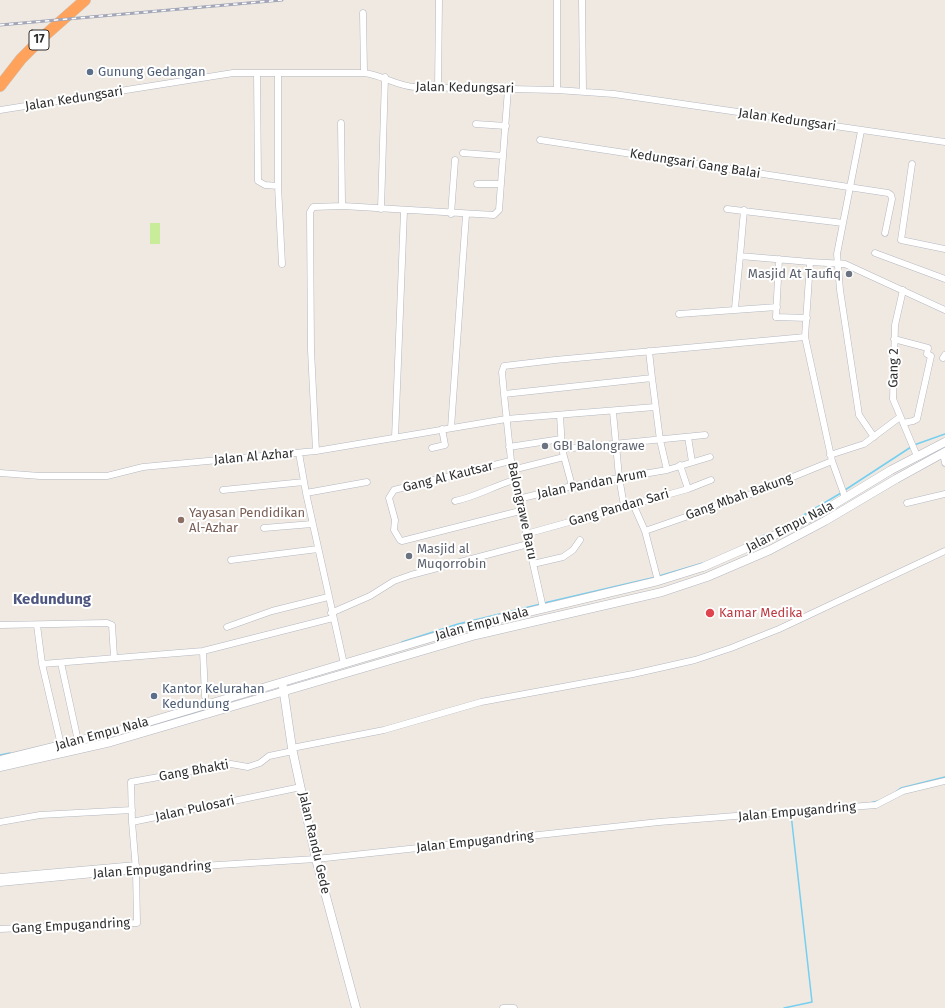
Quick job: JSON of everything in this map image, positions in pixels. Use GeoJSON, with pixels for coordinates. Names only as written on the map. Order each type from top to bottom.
{"type":"FeatureCollection","features":[{"type":"Feature","properties":{"kind":"highway","name":"17"},"geometry":{"type":"LineString","coordinates":[[0,86],[21,59],[43,37],[85,0]]}},
{"type":"Feature","properties":{"kind":"main road","name":"Jalan Empu Nala"},"geometry":{"type":"LineString","coordinates":[[119,735],[343,661],[542,605],[657,578],[723,559],[820,513],[843,494],[945,442]]}},
{"type":"Feature","properties":{"kind":"main road","name":"Jalan Empu Nala"},"geometry":{"type":"LineString","coordinates":[[0,767],[284,692],[476,635],[662,592],[707,576],[770,550],[825,521],[896,478],[944,453]]}},
{"type":"Feature","properties":{"kind":"main road"},"geometry":{"type":"LineString","coordinates":[[820,513],[825,521]]}},
{"type":"Feature","properties":{"kind":"main road","name":"Jalan Randu Gede"},"geometry":{"type":"LineString","coordinates":[[282,682],[292,750],[315,856],[355,1005]]}},
{"type":"Feature","properties":{"kind":"main road","name":"Jalan Empu Nala"},"geometry":{"type":"LineString","coordinates":[[0,760],[77,737],[105,739]]}},
{"type":"Feature","properties":{"kind":"street"},"geometry":{"type":"LineString","coordinates":[[438,89],[439,0]]}},
{"type":"Feature","properties":{"kind":"street"},"geometry":{"type":"LineString","coordinates":[[557,90],[558,0]]}},
{"type":"Feature","properties":{"kind":"street"},"geometry":{"type":"LineString","coordinates":[[582,0],[583,91]]}},
{"type":"Feature","properties":{"kind":"street"},"geometry":{"type":"LineString","coordinates":[[363,13],[364,73]]}},
{"type":"Feature","properties":{"kind":"street"},"geometry":{"type":"LineString","coordinates":[[257,73],[258,181],[265,185],[278,186]]}},
{"type":"Feature","properties":{"kind":"street"},"geometry":{"type":"LineString","coordinates":[[278,73],[278,186],[282,264]]}},
{"type":"Feature","properties":{"kind":"street","name":"Jalan Kedungsari"},"geometry":{"type":"LineString","coordinates":[[0,110],[227,74],[364,73],[385,77],[410,87],[438,89],[583,91],[630,96],[945,142]]}},
{"type":"Feature","properties":{"kind":"street"},"geometry":{"type":"LineString","coordinates":[[380,209],[385,77]]}},
{"type":"Feature","properties":{"kind":"street"},"geometry":{"type":"LineString","coordinates":[[316,451],[311,350],[310,212],[312,207],[343,206],[466,215],[498,214],[508,89]]}},
{"type":"Feature","properties":{"kind":"street"},"geometry":{"type":"LineString","coordinates":[[342,123],[343,206]]}},
{"type":"Feature","properties":{"kind":"street"},"geometry":{"type":"LineString","coordinates":[[476,124],[506,126]]}},
{"type":"Feature","properties":{"kind":"street"},"geometry":{"type":"LineString","coordinates":[[861,130],[842,223],[838,252],[840,290],[859,415],[874,437]]}},
{"type":"Feature","properties":{"kind":"street","name":"Kedungsari Gang Balai"},"geometry":{"type":"LineString","coordinates":[[540,140],[888,193],[891,195],[892,199],[885,232]]}},
{"type":"Feature","properties":{"kind":"street"},"geometry":{"type":"LineString","coordinates":[[463,154],[503,156]]}},
{"type":"Feature","properties":{"kind":"street"},"geometry":{"type":"LineString","coordinates":[[451,214],[454,160]]}},
{"type":"Feature","properties":{"kind":"street"},"geometry":{"type":"LineString","coordinates":[[912,164],[901,240],[945,249]]}},
{"type":"Feature","properties":{"kind":"street"},"geometry":{"type":"LineString","coordinates":[[477,184],[501,184]]}},
{"type":"Feature","properties":{"kind":"street"},"geometry":{"type":"LineString","coordinates":[[727,209],[842,223]]}},
{"type":"Feature","properties":{"kind":"street"},"geometry":{"type":"LineString","coordinates":[[395,438],[404,210]]}},
{"type":"Feature","properties":{"kind":"street"},"geometry":{"type":"LineString","coordinates":[[735,308],[744,210]]}},
{"type":"Feature","properties":{"kind":"street"},"geometry":{"type":"LineString","coordinates":[[451,428],[466,215]]}},
{"type":"Feature","properties":{"kind":"street"},"geometry":{"type":"LineString","coordinates":[[875,253],[945,279]]}},
{"type":"Feature","properties":{"kind":"street"},"geometry":{"type":"LineString","coordinates":[[740,256],[845,264],[945,310]]}},
{"type":"Feature","properties":{"kind":"street"},"geometry":{"type":"LineString","coordinates":[[779,258],[776,318],[807,318]]}},
{"type":"Feature","properties":{"kind":"street"},"geometry":{"type":"LineString","coordinates":[[810,262],[805,337],[831,458],[843,494]]}},
{"type":"Feature","properties":{"kind":"street","name":"Gang 2"},"geometry":{"type":"LineString","coordinates":[[903,290],[896,318],[894,339],[893,399],[917,456]]}},
{"type":"Feature","properties":{"kind":"street"},"geometry":{"type":"LineString","coordinates":[[679,314],[735,308],[777,307]]}},
{"type":"Feature","properties":{"kind":"street","name":"Balongrawe Baru"},"geometry":{"type":"LineString","coordinates":[[542,605],[510,461],[502,372],[504,366],[805,337]]}},
{"type":"Feature","properties":{"kind":"street"},"geometry":{"type":"LineString","coordinates":[[894,339],[928,348],[927,353],[931,356],[917,418],[913,421],[903,423]]}},
{"type":"Feature","properties":{"kind":"street"},"geometry":{"type":"LineString","coordinates":[[649,351],[655,407],[666,470]]}},
{"type":"Feature","properties":{"kind":"street"},"geometry":{"type":"LineString","coordinates":[[504,394],[652,378]]}},
{"type":"Feature","properties":{"kind":"street","name":"Jalan Al Azhar"},"geometry":{"type":"LineString","coordinates":[[0,473],[40,476],[107,476],[143,467],[316,451],[506,419],[613,412],[655,407]]}},
{"type":"Feature","properties":{"kind":"street"},"geometry":{"type":"LineString","coordinates":[[613,412],[615,445],[624,506]]}},
{"type":"Feature","properties":{"kind":"street"},"geometry":{"type":"LineString","coordinates":[[560,415],[562,449],[572,486]]}},
{"type":"Feature","properties":{"kind":"street","name":"Gang Mbah Bakung"},"geometry":{"type":"LineString","coordinates":[[645,531],[746,496],[860,446],[900,417]]}},
{"type":"Feature","properties":{"kind":"street"},"geometry":{"type":"LineString","coordinates":[[432,448],[444,445],[442,429]]}},
{"type":"Feature","properties":{"kind":"street"},"geometry":{"type":"LineString","coordinates":[[562,449],[705,435]]}},
{"type":"Feature","properties":{"kind":"street"},"geometry":{"type":"LineString","coordinates":[[688,437],[692,462]]}},
{"type":"Feature","properties":{"kind":"street"},"geometry":{"type":"LineString","coordinates":[[509,447],[562,439]]}},
{"type":"Feature","properties":{"kind":"street"},"geometry":{"type":"LineString","coordinates":[[299,453],[312,524],[343,661]]}},
{"type":"Feature","properties":{"kind":"street"},"geometry":{"type":"LineString","coordinates":[[944,453],[945,463]]}},
{"type":"Feature","properties":{"kind":"street"},"geometry":{"type":"LineString","coordinates":[[512,470],[564,457]]}},
{"type":"Feature","properties":{"kind":"street","name":"Jalan Pandan Arum"},"geometry":{"type":"LineString","coordinates":[[518,499],[572,486],[666,470],[710,457]]}},
{"type":"Feature","properties":{"kind":"street","name":"Gang Al Kautsar"},"geometry":{"type":"LineString","coordinates":[[510,461],[391,492],[389,498],[395,520],[394,530],[401,541],[520,510]]}},
{"type":"Feature","properties":{"kind":"street"},"geometry":{"type":"LineString","coordinates":[[680,465],[688,489]]}},
{"type":"Feature","properties":{"kind":"street"},"geometry":{"type":"LineString","coordinates":[[455,501],[514,480]]}},
{"type":"Feature","properties":{"kind":"street","name":"Gang Pandan Sari"},"geometry":{"type":"LineString","coordinates":[[526,534],[688,489],[711,480]]}},
{"type":"Feature","properties":{"kind":"street"},"geometry":{"type":"LineString","coordinates":[[223,490],[304,482]]}},
{"type":"Feature","properties":{"kind":"street"},"geometry":{"type":"LineString","coordinates":[[306,493],[367,482]]}},
{"type":"Feature","properties":{"kind":"street"},"geometry":{"type":"LineString","coordinates":[[907,503],[945,494]]}},
{"type":"Feature","properties":{"kind":"street"},"geometry":{"type":"LineString","coordinates":[[633,504],[645,531],[657,578]]}},
{"type":"Feature","properties":{"kind":"street"},"geometry":{"type":"LineString","coordinates":[[264,528],[312,524]]}},
{"type":"Feature","properties":{"kind":"street"},"geometry":{"type":"LineString","coordinates":[[533,564],[563,557],[573,550],[580,540]]}},
{"type":"Feature","properties":{"kind":"street"},"geometry":{"type":"LineString","coordinates":[[42,664],[203,651],[332,616],[370,596],[390,582],[411,575],[528,544]]}},
{"type":"Feature","properties":{"kind":"street"},"geometry":{"type":"LineString","coordinates":[[231,560],[318,549]]}},
{"type":"Feature","properties":{"kind":"street"},"geometry":{"type":"LineString","coordinates":[[292,750],[384,730],[481,702],[632,674],[695,660],[731,648],[779,629],[945,551]]}},
{"type":"Feature","properties":{"kind":"street"},"geometry":{"type":"LineString","coordinates":[[227,627],[272,611],[328,597]]}},
{"type":"Feature","properties":{"kind":"street"},"geometry":{"type":"LineString","coordinates":[[0,625],[104,623],[112,625],[114,657]]}},
{"type":"Feature","properties":{"kind":"street"},"geometry":{"type":"LineString","coordinates":[[37,625],[42,664],[60,742]]}},
{"type":"Feature","properties":{"kind":"street"},"geometry":{"type":"LineString","coordinates":[[203,651],[205,696]]}},
{"type":"Feature","properties":{"kind":"street"},"geometry":{"type":"LineString","coordinates":[[61,663],[77,737]]}},
{"type":"Feature","properties":{"kind":"street","name":"Gang Bhakti"},"geometry":{"type":"LineString","coordinates":[[132,822],[131,782],[231,764],[248,767],[260,763],[269,756],[292,750]]}},
{"type":"Feature","properties":{"kind":"street","name":"Jalan Empugandring"},"geometry":{"type":"LineString","coordinates":[[0,883],[38,876],[87,871],[315,856],[659,822],[876,805],[903,791],[945,781]]}},
{"type":"Feature","properties":{"kind":"street","name":"Jalan Pulosari"},"geometry":{"type":"LineString","coordinates":[[132,822],[301,787]]}},
{"type":"Feature","properties":{"kind":"street"},"geometry":{"type":"LineString","coordinates":[[0,822],[46,814],[132,810]]}},
{"type":"Feature","properties":{"kind":"street"},"geometry":{"type":"LineString","coordinates":[[132,822],[136,867]]}},
{"type":"Feature","properties":{"kind":"street","name":"Gang Empugandring"},"geometry":{"type":"LineString","coordinates":[[0,929],[137,923],[136,867]]}},
{"type":"Feature","properties":{"kind":"street"},"geometry":{"type":"LineString","coordinates":[[0,877],[38,876]]}},
{"type":"Feature","properties":{"kind":"street"},"geometry":{"type":"LineString","coordinates":[[503,1008],[514,1008]]}},
{"type":"Feature","properties":{"kind":"green space"},"geometry":{"type":"Polygon","coordinates":[[[150,223],[160,223],[160,244],[150,244],[150,223]]]}},
{"type":"Feature","properties":{"kind":"waterway"},"geometry":{"type":"LineString","coordinates":[[914,445],[945,434]]}},
{"type":"Feature","properties":{"kind":"waterway"},"geometry":{"type":"LineString","coordinates":[[845,490],[911,447]]}},
{"type":"Feature","properties":{"kind":"waterway"},"geometry":{"type":"LineString","coordinates":[[792,522],[841,493]]}},
{"type":"Feature","properties":{"kind":"waterway"},"geometry":{"type":"LineString","coordinates":[[755,540],[769,533]]}},
{"type":"Feature","properties":{"kind":"waterway"},"geometry":{"type":"LineString","coordinates":[[659,576],[703,563]]}},
{"type":"Feature","properties":{"kind":"waterway"},"geometry":{"type":"LineString","coordinates":[[544,603],[656,577]]}},
{"type":"Feature","properties":{"kind":"waterway"},"geometry":{"type":"LineString","coordinates":[[402,642],[458,624],[541,604]]}},
{"type":"Feature","properties":{"kind":"waterway"},"geometry":{"type":"LineString","coordinates":[[0,755],[10,753]]}},
{"type":"Feature","properties":{"kind":"waterway"},"geometry":{"type":"LineString","coordinates":[[894,793],[901,788],[945,777]]}},
{"type":"Feature","properties":{"kind":"waterway"},"geometry":{"type":"LineString","coordinates":[[870,803],[878,801]]}},
{"type":"Feature","properties":{"kind":"waterway"},"geometry":{"type":"LineString","coordinates":[[784,1008],[812,1002],[791,814]]}},
{"type":"Feature","properties":{"kind":"railway"},"geometry":{"type":"LineString","coordinates":[[0,25],[282,0]]}},
{"type":"Feature","properties":{"kind":"place","name":"Gunung Gedangan"},"geometry":{"type":"Point","coordinates":[90,72]}},
{"type":"Feature","properties":{"kind":"place","name":"Masjid At Taufiq"},"geometry":{"type":"Point","coordinates":[849,274]}},
{"type":"Feature","properties":{"kind":"place","name":"GBI Balongrawe"},"geometry":{"type":"Point","coordinates":[545,446]}},
{"type":"Feature","properties":{"kind":"place","name":"Yayasan Pendidikan Al-Azhar"},"geometry":{"type":"Point","coordinates":[181,520]}},
{"type":"Feature","properties":{"kind":"place","name":"Masjid al Muqorrobin"},"geometry":{"type":"Point","coordinates":[409,556]}},
{"type":"Feature","properties":{"kind":"place","name":"Kamar Medika"},"geometry":{"type":"Point","coordinates":[710,613]}},
{"type":"Feature","properties":{"kind":"place","name":"Kantor Kelurahan Kedundung"},"geometry":{"type":"Point","coordinates":[154,696]}},
{"type":"Feature","properties":{"kind":"district","name":"Kedundung"},"geometry":{"type":"Point","coordinates":[52,600]}}]}
